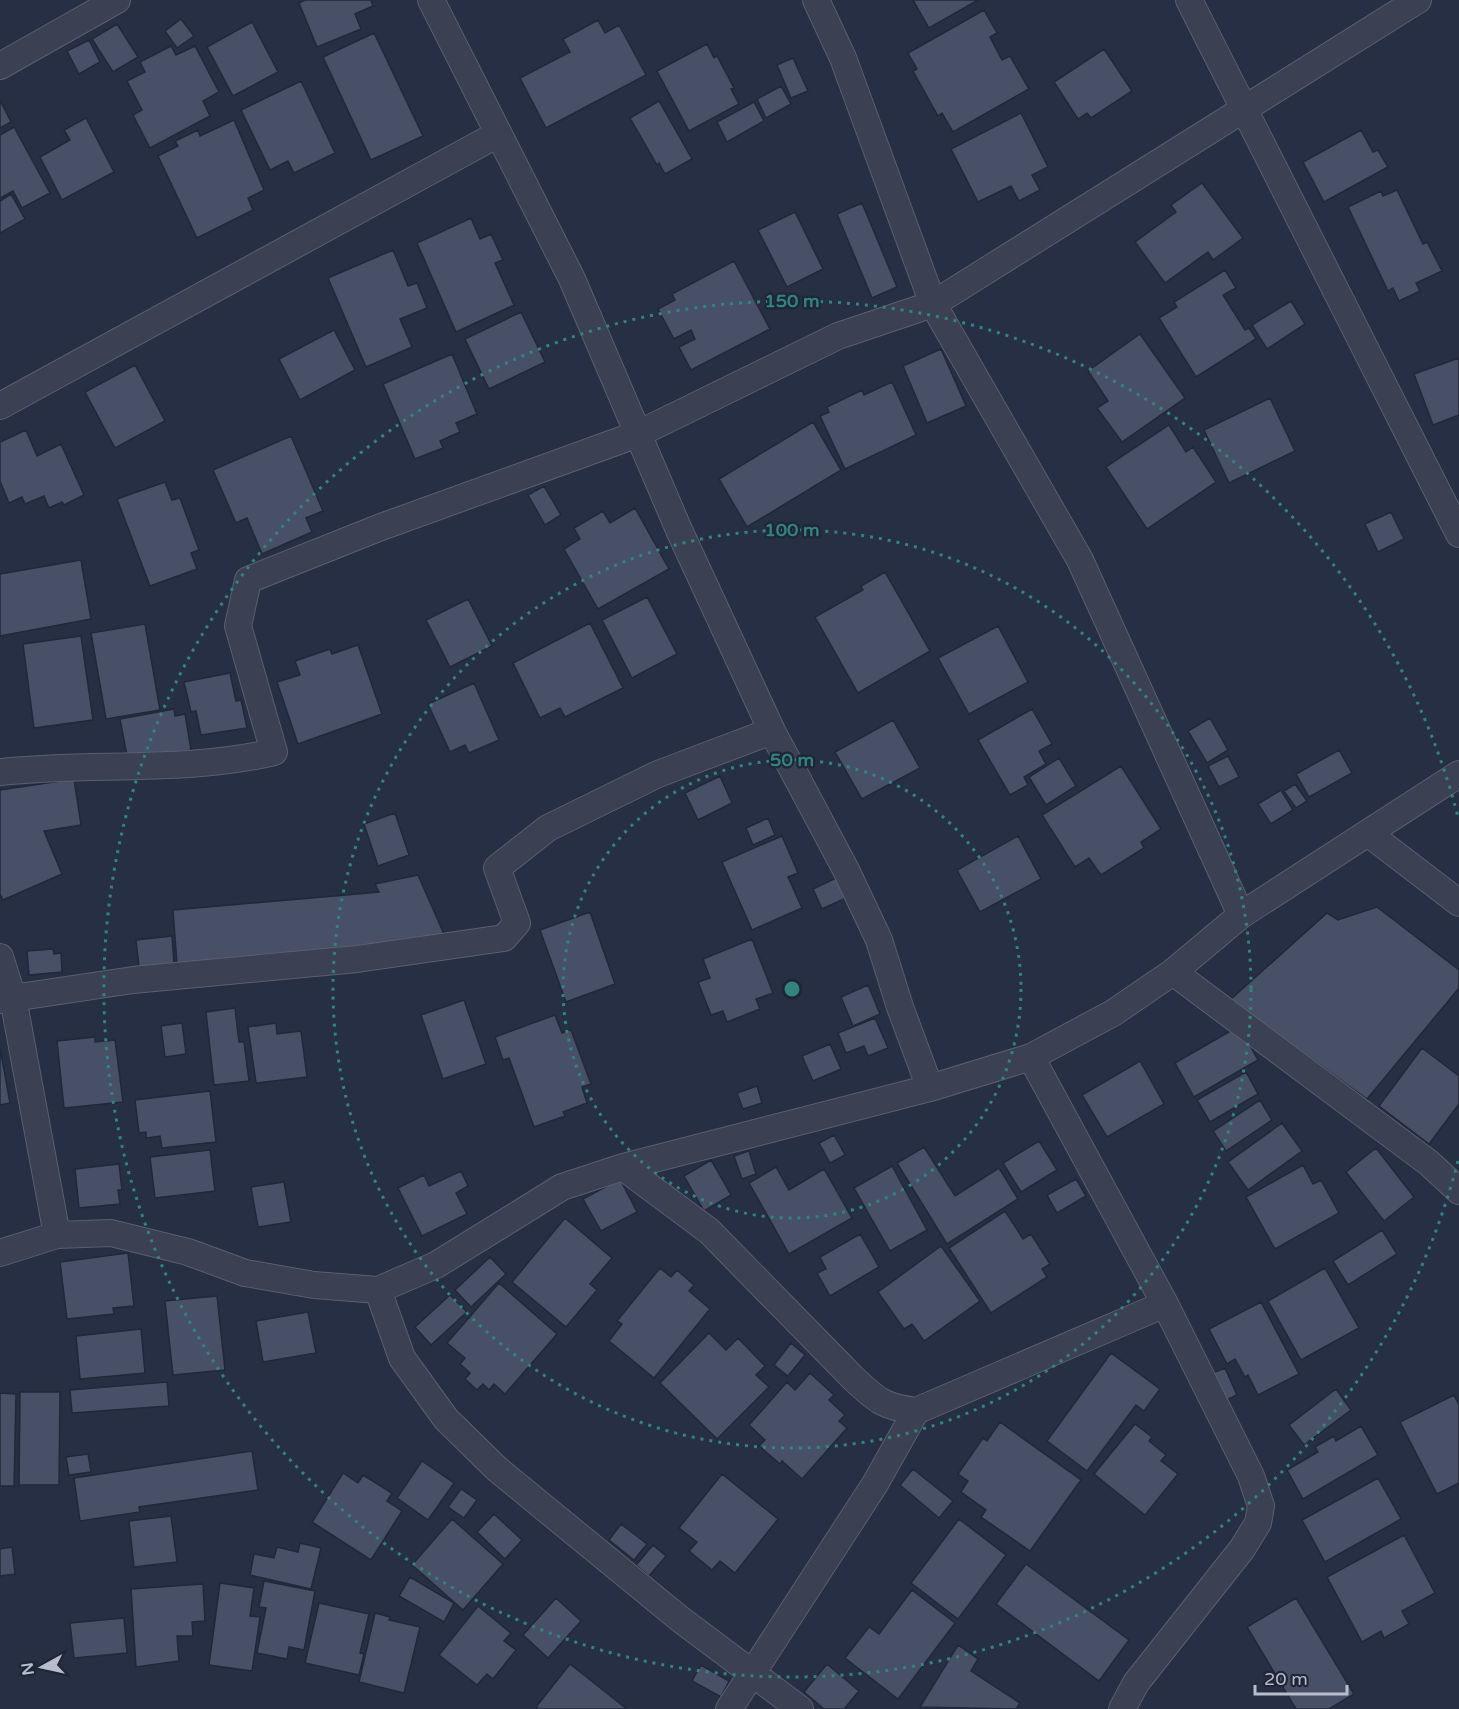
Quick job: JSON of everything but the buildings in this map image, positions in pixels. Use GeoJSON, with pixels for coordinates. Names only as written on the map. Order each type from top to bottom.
{"type":"FeatureCollection","features":[{"type":"Feature","properties":{"kind":"street"},"geometry":{"type":"LineString","coordinates":[[0,66],[117,0]]}},
{"type":"Feature","properties":{"kind":"street"},"geometry":{"type":"LineString","coordinates":[[431,0],[572,279],[638,434],[772,731],[846,870],[879,940],[900,1007],[930,1088]]}},
{"type":"Feature","properties":{"kind":"street"},"geometry":{"type":"LineString","coordinates":[[816,0],[843,58],[933,304],[1080,560],[1241,915]]}},
{"type":"Feature","properties":{"kind":"street"},"geometry":{"type":"LineString","coordinates":[[1189,0],[1459,534]]}},
{"type":"Feature","properties":{"kind":"street"},"geometry":{"type":"LineString","coordinates":[[0,772],[166,765],[253,757],[274,752],[238,626],[248,580],[381,527],[638,434],[838,336],[933,304],[1418,0]]}},
{"type":"Feature","properties":{"kind":"street"},"geometry":{"type":"LineString","coordinates":[[0,406],[498,134]]}},
{"type":"Feature","properties":{"kind":"street"},"geometry":{"type":"LineString","coordinates":[[6,999],[133,980],[357,959],[504,938],[517,923],[497,868],[548,828],[658,774],[772,731]]}},
{"type":"Feature","properties":{"kind":"street"},"geometry":{"type":"LineString","coordinates":[[0,1253],[57,1234],[111,1233],[188,1252],[245,1273],[314,1285],[378,1290],[436,1265],[562,1187],[623,1167],[930,1088],[1031,1057],[1113,1013],[1173,972],[1241,915],[1459,774]]}},
{"type":"Feature","properties":{"kind":"street"},"geometry":{"type":"LineString","coordinates":[[1369,834],[1459,903]]}},
{"type":"Feature","properties":{"kind":"street"},"geometry":{"type":"LineString","coordinates":[[0,957],[6,999],[57,1234]]}},
{"type":"Feature","properties":{"kind":"street"},"geometry":{"type":"LineString","coordinates":[[1173,972],[1429,1163],[1459,1191]]}},
{"type":"Feature","properties":{"kind":"street"},"geometry":{"type":"LineString","coordinates":[[1031,1057],[1165,1304],[1251,1476],[1261,1506],[1258,1523],[1242,1549],[1136,1683],[1122,1709]]}},
{"type":"Feature","properties":{"kind":"street"},"geometry":{"type":"LineString","coordinates":[[623,1167],[709,1231],[872,1396],[891,1408],[916,1411],[1165,1304]]}},
{"type":"Feature","properties":{"kind":"street"},"geometry":{"type":"LineString","coordinates":[[378,1290],[402,1358],[446,1419],[497,1469],[570,1529],[680,1619],[754,1672],[800,1709]]}},
{"type":"Feature","properties":{"kind":"street"},"geometry":{"type":"LineString","coordinates":[[729,1709],[875,1484],[916,1411]]}}]}
